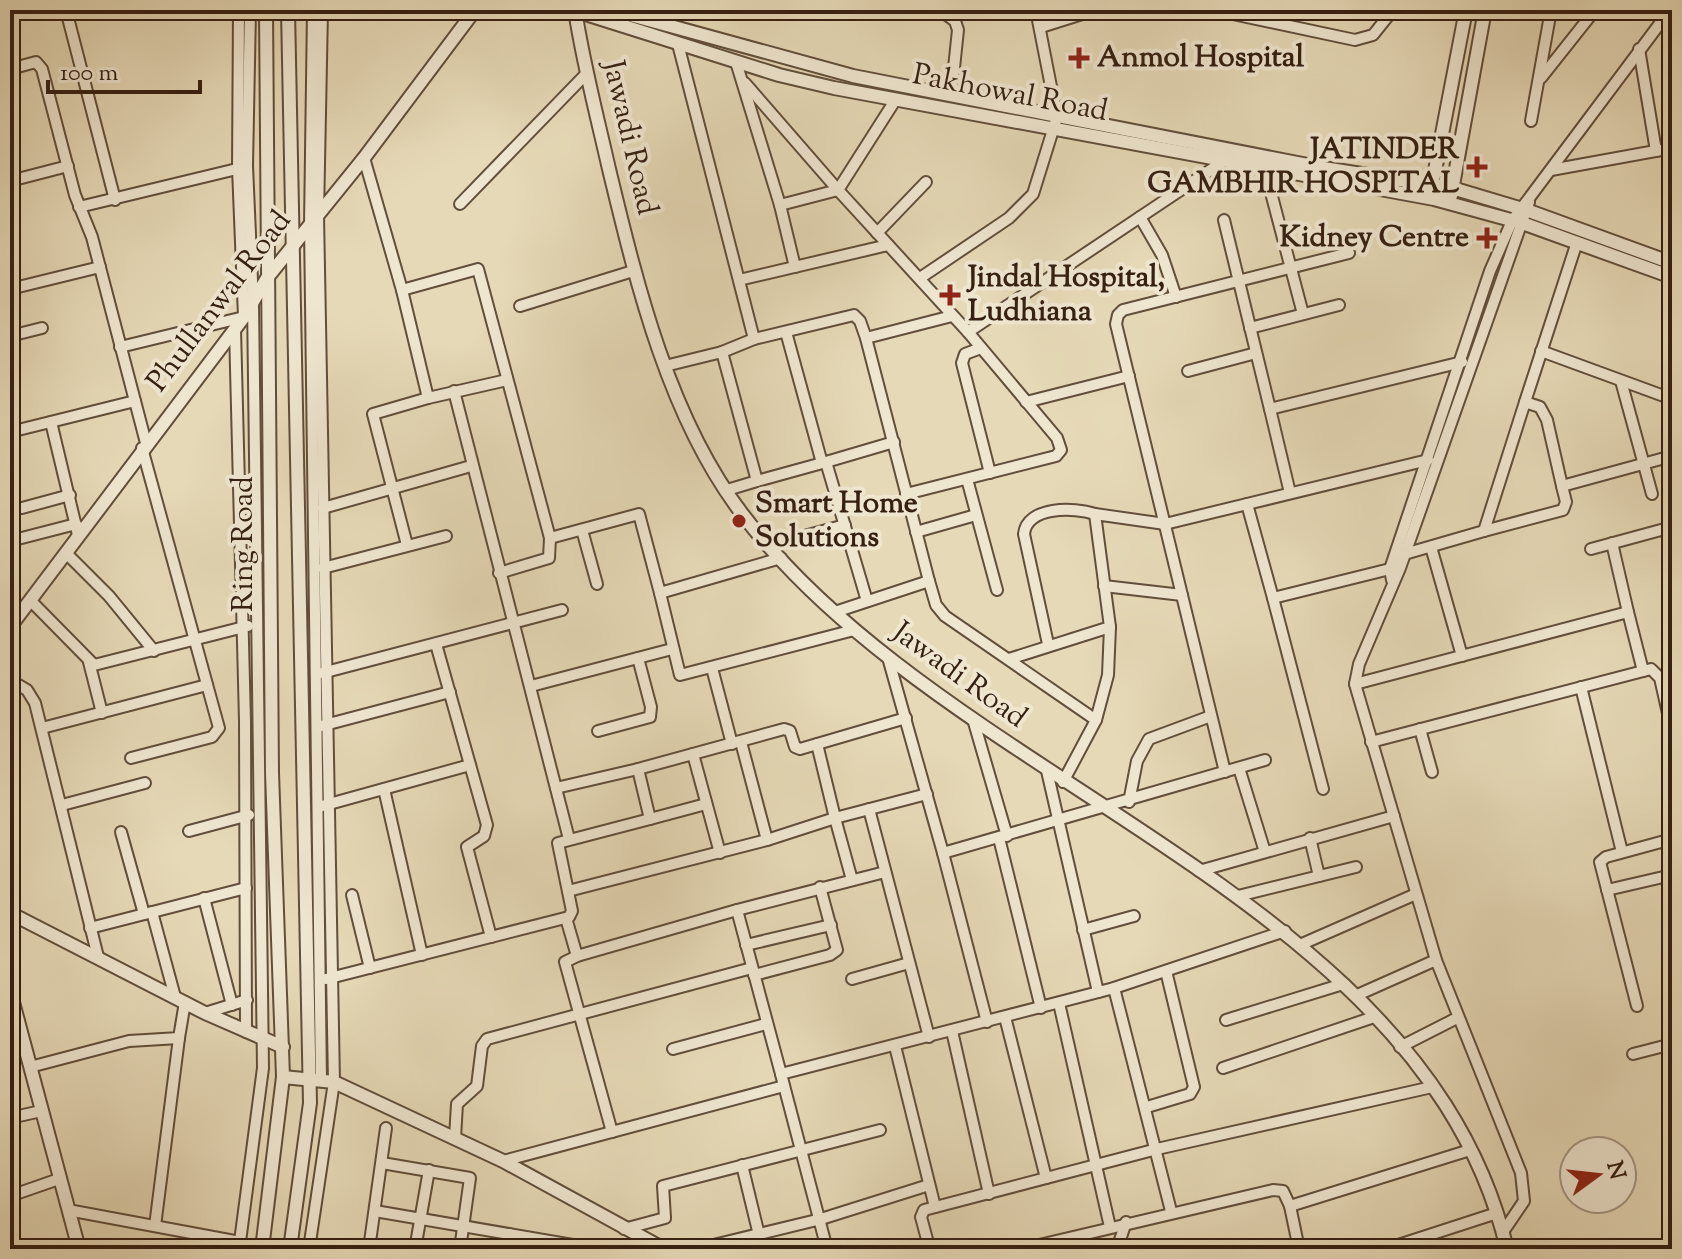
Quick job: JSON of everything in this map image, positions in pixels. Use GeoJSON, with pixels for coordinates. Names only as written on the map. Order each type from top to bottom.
{"type":"FeatureCollection","features":[{"type":"Feature","properties":{"kind":"street"},"geometry":{"type":"LineString","coordinates":[[66,10],[115,200]]}},
{"type":"Feature","properties":{"kind":"street"},"geometry":{"type":"LineString","coordinates":[[120,347],[244,317],[243,59],[239,10]]}},
{"type":"Feature","properties":{"kind":"street"},"geometry":{"type":"LineString","coordinates":[[243,59],[250,10]]}},
{"type":"Feature","properties":{"kind":"street","name":"Ring Road"},"geometry":{"type":"LineString","coordinates":[[262,1249],[283,1077],[272,773],[266,10]]}},
{"type":"Feature","properties":{"kind":"street"},"geometry":{"type":"LineString","coordinates":[[288,10],[292,247],[322,1081],[309,1121],[290,1249]]}},
{"type":"Feature","properties":{"kind":"street"},"geometry":{"type":"LineString","coordinates":[[309,1249],[322,1081],[324,979],[313,10]]}},
{"type":"Feature","properties":{"kind":"street"},"geometry":{"type":"LineString","coordinates":[[320,673],[323,508],[314,220],[322,10]]}},
{"type":"Feature","properties":{"kind":"street","name":"Phullanwal Road"},"geometry":{"type":"LineString","coordinates":[[10,627],[66,553],[77,530],[235,329],[267,278],[364,158],[475,10]]}},
{"type":"Feature","properties":{"kind":"street","name":"Pakhowal Road"},"geometry":{"type":"LineString","coordinates":[[574,10],[807,82],[1452,188],[1672,263]]}},
{"type":"Feature","properties":{"kind":"street","name":"Jawadi Road"},"geometry":{"type":"LineString","coordinates":[[574,10],[633,271],[665,366],[699,441],[742,514],[781,558],[889,661],[1063,782],[1238,896],[1302,944],[1355,996],[1432,1087],[1470,1150],[1497,1213],[1507,1249]]}},
{"type":"Feature","properties":{"kind":"street","name":"Pakhowal Road"},"geometry":{"type":"LineString","coordinates":[[612,10],[853,76],[1224,161],[1449,203],[1523,213],[1577,242],[1672,277]]}},
{"type":"Feature","properties":{"kind":"street"},"geometry":{"type":"LineString","coordinates":[[940,10],[955,21],[958,30],[951,96]]}},
{"type":"Feature","properties":{"kind":"street"},"geometry":{"type":"LineString","coordinates":[[920,278],[1023,206],[1033,194],[1054,122],[1036,10]]}},
{"type":"Feature","properties":{"kind":"street"},"geometry":{"type":"LineString","coordinates":[[1041,27],[1095,10]]}},
{"type":"Feature","properties":{"kind":"street"},"geometry":{"type":"LineString","coordinates":[[1214,10],[1355,40],[1373,35],[1393,10]]}},
{"type":"Feature","properties":{"kind":"street"},"geometry":{"type":"LineString","coordinates":[[1429,198],[1466,10]]}},
{"type":"Feature","properties":{"kind":"street"},"geometry":{"type":"LineString","coordinates":[[1531,121],[1551,10]]}},
{"type":"Feature","properties":{"kind":"street"},"geometry":{"type":"LineString","coordinates":[[1540,79],[1595,10]]}},
{"type":"Feature","properties":{"kind":"street"},"geometry":{"type":"LineString","coordinates":[[1503,1232],[1523,1205],[1524,1186],[1436,960],[1355,684],[1359,664],[1394,572],[1424,461],[1490,271],[1551,170],[1670,10]]}},
{"type":"Feature","properties":{"kind":"street"},"geometry":{"type":"LineString","coordinates":[[1449,203],[1481,11]]}},
{"type":"Feature","properties":{"kind":"street"},"geometry":{"type":"LineString","coordinates":[[678,44],[754,339]]}},
{"type":"Feature","properties":{"kind":"street"},"geometry":{"type":"LineString","coordinates":[[1639,49],[1656,151]]}},
{"type":"Feature","properties":{"kind":"street"},"geometry":{"type":"LineString","coordinates":[[736,62],[780,205],[795,267]]}},
{"type":"Feature","properties":{"kind":"street"},"geometry":{"type":"LineString","coordinates":[[10,69],[40,64],[79,207],[100,267],[219,728],[216,736],[131,758]]}},
{"type":"Feature","properties":{"kind":"street"},"geometry":{"type":"LineString","coordinates":[[460,204],[587,73]]}},
{"type":"Feature","properties":{"kind":"street"},"geometry":{"type":"LineString","coordinates":[[742,80],[968,332],[1057,438],[1061,450],[1056,456],[906,494]]}},
{"type":"Feature","properties":{"kind":"street"},"geometry":{"type":"LineString","coordinates":[[780,205],[838,190],[896,99]]}},
{"type":"Feature","properties":{"kind":"street"},"geometry":{"type":"LineString","coordinates":[[1551,170],[1672,148]]}},
{"type":"Feature","properties":{"kind":"street"},"geometry":{"type":"LineString","coordinates":[[364,158],[402,290],[428,398]]}},
{"type":"Feature","properties":{"kind":"street"},"geometry":{"type":"LineString","coordinates":[[968,332],[1224,161]]}},
{"type":"Feature","properties":{"kind":"street"},"geometry":{"type":"LineString","coordinates":[[10,181],[68,166]]}},
{"type":"Feature","properties":{"kind":"street"},"geometry":{"type":"LineString","coordinates":[[79,207],[242,167]]}},
{"type":"Feature","properties":{"kind":"street"},"geometry":{"type":"LineString","coordinates":[[68,1210],[239,1246],[262,1078],[253,303],[242,167]]}},
{"type":"Feature","properties":{"kind":"street"},"geometry":{"type":"LineString","coordinates":[[1265,170],[1303,314]]}},
{"type":"Feature","properties":{"kind":"street"},"geometry":{"type":"LineString","coordinates":[[877,233],[926,182]]}},
{"type":"Feature","properties":{"kind":"street"},"geometry":{"type":"LineString","coordinates":[[1399,555],[1439,457],[1523,213]]}},
{"type":"Feature","properties":{"kind":"street"},"geometry":{"type":"LineString","coordinates":[[1140,217],[1162,255],[1176,297]]}},
{"type":"Feature","properties":{"kind":"street"},"geometry":{"type":"LineString","coordinates":[[1224,220],[1290,493]]}},
{"type":"Feature","properties":{"kind":"street"},"geometry":{"type":"LineString","coordinates":[[1484,531],[1577,242]]}},
{"type":"Feature","properties":{"kind":"street"},"geometry":{"type":"LineString","coordinates":[[739,280],[888,245]]}},
{"type":"Feature","properties":{"kind":"street"},"geometry":{"type":"LineString","coordinates":[[1225,772],[1116,324],[1118,315],[1123,310],[1349,253]]}},
{"type":"Feature","properties":{"kind":"street"},"geometry":{"type":"LineString","coordinates":[[10,289],[100,267]]}},
{"type":"Feature","properties":{"kind":"street"},"geometry":{"type":"LineString","coordinates":[[402,290],[478,269],[550,538],[549,558],[499,573]]}},
{"type":"Feature","properties":{"kind":"street"},"geometry":{"type":"LineString","coordinates":[[520,306],[633,271]]}},
{"type":"Feature","properties":{"kind":"street"},"geometry":{"type":"LineString","coordinates":[[1250,328],[1339,305]]}},
{"type":"Feature","properties":{"kind":"street"},"geometry":{"type":"LineString","coordinates":[[665,366],[722,352],[754,339],[858,316],[936,605],[945,616],[1096,720]]}},
{"type":"Feature","properties":{"kind":"street"},"geometry":{"type":"LineString","coordinates":[[866,338],[952,316]]}},
{"type":"Feature","properties":{"kind":"street"},"geometry":{"type":"LineString","coordinates":[[10,336],[42,328]]}},
{"type":"Feature","properties":{"kind":"street"},"geometry":{"type":"LineString","coordinates":[[235,329],[245,721],[246,1032]]}},
{"type":"Feature","properties":{"kind":"street"},"geometry":{"type":"LineString","coordinates":[[786,332],[867,601]]}},
{"type":"Feature","properties":{"kind":"street"},"geometry":{"type":"LineString","coordinates":[[981,348],[965,354],[962,363],[990,473]]}},
{"type":"Feature","properties":{"kind":"street"},"geometry":{"type":"LineString","coordinates":[[1541,351],[1672,399]]}},
{"type":"Feature","properties":{"kind":"street"},"geometry":{"type":"LineString","coordinates":[[722,352],[757,481]]}},
{"type":"Feature","properties":{"kind":"street"},"geometry":{"type":"LineString","coordinates":[[1188,371],[1256,353]]}},
{"type":"Feature","properties":{"kind":"street"},"geometry":{"type":"LineString","coordinates":[[1270,409],[1472,360]]}},
{"type":"Feature","properties":{"kind":"street"},"geometry":{"type":"LineString","coordinates":[[1026,402],[1129,376]]}},
{"type":"Feature","properties":{"kind":"street"},"geometry":{"type":"LineString","coordinates":[[407,545],[373,414],[507,380]]}},
{"type":"Feature","properties":{"kind":"street"},"geometry":{"type":"LineString","coordinates":[[1621,381],[1652,494]]}},
{"type":"Feature","properties":{"kind":"street"},"geometry":{"type":"LineString","coordinates":[[454,391],[569,839]]}},
{"type":"Feature","properties":{"kind":"street"},"geometry":{"type":"LineString","coordinates":[[10,432],[135,401]]}},
{"type":"Feature","properties":{"kind":"street"},"geometry":{"type":"LineString","coordinates":[[1399,555],[1563,510],[1566,502],[1547,420],[1540,407],[1525,402]]}},
{"type":"Feature","properties":{"kind":"street"},"geometry":{"type":"LineString","coordinates":[[10,541],[77,530],[51,422]]}},
{"type":"Feature","properties":{"kind":"street"},"geometry":{"type":"LineString","coordinates":[[727,490],[894,442]]}},
{"type":"Feature","properties":{"kind":"street"},"geometry":{"type":"LineString","coordinates":[[1562,486],[1672,456]]}},
{"type":"Feature","properties":{"kind":"street"},"geometry":{"type":"LineString","coordinates":[[1048,644],[1024,534],[1025,525],[1031,519],[1067,509],[1165,524],[1439,457]]}},
{"type":"Feature","properties":{"kind":"street"},"geometry":{"type":"LineString","coordinates":[[323,508],[471,466]]}},
{"type":"Feature","properties":{"kind":"street"},"geometry":{"type":"LineString","coordinates":[[967,479],[997,590]]}},
{"type":"Feature","properties":{"kind":"street"},"geometry":{"type":"LineString","coordinates":[[22,508],[70,495]]}},
{"type":"Feature","properties":{"kind":"street"},"geometry":{"type":"LineString","coordinates":[[1247,504],[1323,789]]}},
{"type":"Feature","properties":{"kind":"street"},"geometry":{"type":"LineString","coordinates":[[550,538],[639,514],[680,675],[854,630]]}},
{"type":"Feature","properties":{"kind":"street"},"geometry":{"type":"LineString","coordinates":[[1063,782],[1096,720],[1108,675],[1110,627],[1095,514]]}},
{"type":"Feature","properties":{"kind":"street"},"geometry":{"type":"LineString","coordinates":[[916,532],[976,515]]}},
{"type":"Feature","properties":{"kind":"street"},"geometry":{"type":"LineString","coordinates":[[771,545],[845,525]]}},
{"type":"Feature","properties":{"kind":"street"},"geometry":{"type":"LineString","coordinates":[[582,530],[597,584]]}},
{"type":"Feature","properties":{"kind":"street"},"geometry":{"type":"LineString","coordinates":[[1591,549],[1671,530]]}},
{"type":"Feature","properties":{"kind":"street"},"geometry":{"type":"LineString","coordinates":[[323,568],[446,536]]}},
{"type":"Feature","properties":{"kind":"street"},"geometry":{"type":"LineString","coordinates":[[1612,543],[1643,671]]}},
{"type":"Feature","properties":{"kind":"street"},"geometry":{"type":"LineString","coordinates":[[1431,547],[1462,656]]}},
{"type":"Feature","properties":{"kind":"street"},"geometry":{"type":"LineString","coordinates":[[66,553],[109,596],[154,651]]}},
{"type":"Feature","properties":{"kind":"street"},"geometry":{"type":"LineString","coordinates":[[660,593],[781,558]]}},
{"type":"Feature","properties":{"kind":"street"},"geometry":{"type":"LineString","coordinates":[[1273,598],[1394,572]]}},
{"type":"Feature","properties":{"kind":"street"},"geometry":{"type":"LineString","coordinates":[[835,612],[929,581]]}},
{"type":"Feature","properties":{"kind":"street"},"geometry":{"type":"LineString","coordinates":[[1104,586],[1182,595]]}},
{"type":"Feature","properties":{"kind":"street"},"geometry":{"type":"LineString","coordinates":[[30,600],[89,662],[102,713]]}},
{"type":"Feature","properties":{"kind":"street"},"geometry":{"type":"LineString","coordinates":[[320,673],[562,610]]}},
{"type":"Feature","properties":{"kind":"street"},"geometry":{"type":"LineString","coordinates":[[1355,684],[1628,612]]}},
{"type":"Feature","properties":{"kind":"street"},"geometry":{"type":"LineString","coordinates":[[89,662],[100,665],[257,624]]}},
{"type":"Feature","properties":{"kind":"street"},"geometry":{"type":"LineString","coordinates":[[1009,659],[1048,644],[1110,627]]}},
{"type":"Feature","properties":{"kind":"street"},"geometry":{"type":"LineString","coordinates":[[436,644],[487,829],[484,836],[467,847],[491,937]]}},
{"type":"Feature","properties":{"kind":"street"},"geometry":{"type":"LineString","coordinates":[[531,686],[672,649]]}},
{"type":"Feature","properties":{"kind":"street"},"geometry":{"type":"LineString","coordinates":[[598,731],[650,717],[651,707],[638,658]]}},
{"type":"Feature","properties":{"kind":"street"},"geometry":{"type":"LineString","coordinates":[[889,661],[987,1022]]}},
{"type":"Feature","properties":{"kind":"street"},"geometry":{"type":"LineString","coordinates":[[712,668],[767,840]]}},
{"type":"Feature","properties":{"kind":"street"},"geometry":{"type":"LineString","coordinates":[[1371,742],[1643,671],[1657,673],[1669,705],[1672,731]]}},
{"type":"Feature","properties":{"kind":"street"},"geometry":{"type":"LineString","coordinates":[[10,680],[32,696],[98,957]]}},
{"type":"Feature","properties":{"kind":"street"},"geometry":{"type":"LineString","coordinates":[[42,728],[207,685]]}},
{"type":"Feature","properties":{"kind":"street"},"geometry":{"type":"LineString","coordinates":[[1581,687],[1622,852]]}},
{"type":"Feature","properties":{"kind":"street"},"geometry":{"type":"LineString","coordinates":[[321,726],[450,692]]}},
{"type":"Feature","properties":{"kind":"street"},"geometry":{"type":"LineString","coordinates":[[1129,802],[1137,761],[1149,739],[1211,716]]}},
{"type":"Feature","properties":{"kind":"street"},"geometry":{"type":"LineString","coordinates":[[245,721],[257,718]]}},
{"type":"Feature","properties":{"kind":"street"},"geometry":{"type":"LineString","coordinates":[[556,788],[787,729],[797,749],[906,718]]}},
{"type":"Feature","properties":{"kind":"street"},"geometry":{"type":"LineString","coordinates":[[973,719],[1041,1008]]}},
{"type":"Feature","properties":{"kind":"street"},"geometry":{"type":"LineString","coordinates":[[1420,729],[1432,772]]}},
{"type":"Feature","properties":{"kind":"street"},"geometry":{"type":"LineString","coordinates":[[817,744],[852,880]]}},
{"type":"Feature","properties":{"kind":"street"},"geometry":{"type":"LineString","coordinates":[[693,754],[720,853]]}},
{"type":"Feature","properties":{"kind":"street"},"geometry":{"type":"LineString","coordinates":[[943,853],[1129,802],[1265,760]]}},
{"type":"Feature","properties":{"kind":"street"},"geometry":{"type":"LineString","coordinates":[[322,806],[470,765]]}},
{"type":"Feature","properties":{"kind":"street"},"geometry":{"type":"LineString","coordinates":[[1239,768],[1265,852]]}},
{"type":"Feature","properties":{"kind":"street"},"geometry":{"type":"LineString","coordinates":[[638,769],[650,819]]}},
{"type":"Feature","properties":{"kind":"street"},"geometry":{"type":"LineString","coordinates":[[1047,771],[1098,992]]}},
{"type":"Feature","properties":{"kind":"street"},"geometry":{"type":"LineString","coordinates":[[62,805],[145,783]]}},
{"type":"Feature","properties":{"kind":"street"},"geometry":{"type":"LineString","coordinates":[[384,789],[422,955]]}},
{"type":"Feature","properties":{"kind":"street"},"geometry":{"type":"LineString","coordinates":[[568,891],[720,853],[927,794]]}},
{"type":"Feature","properties":{"kind":"street"},"geometry":{"type":"LineString","coordinates":[[324,979],[566,918],[572,911],[558,843],[706,804]]}},
{"type":"Feature","properties":{"kind":"street"},"geometry":{"type":"LineString","coordinates":[[869,809],[929,1037]]}},
{"type":"Feature","properties":{"kind":"street"},"geometry":{"type":"LineString","coordinates":[[189,831],[259,813]]}},
{"type":"Feature","properties":{"kind":"street"},"geometry":{"type":"LineString","coordinates":[[1199,871],[1394,816]]}},
{"type":"Feature","properties":{"kind":"street"},"geometry":{"type":"LineString","coordinates":[[121,832],[180,999],[179,1038],[155,1226]]}},
{"type":"Feature","properties":{"kind":"street"},"geometry":{"type":"LineString","coordinates":[[1310,838],[1319,876]]}},
{"type":"Feature","properties":{"kind":"street"},"geometry":{"type":"LineString","coordinates":[[1637,1006],[1600,862],[1606,857],[1672,839]]}},
{"type":"Feature","properties":{"kind":"street"},"geometry":{"type":"LineString","coordinates":[[1238,896],[1356,867]]}},
{"type":"Feature","properties":{"kind":"street"},"geometry":{"type":"LineString","coordinates":[[612,1132],[565,962],[737,910],[885,872]]}},
{"type":"Feature","properties":{"kind":"street"},"geometry":{"type":"LineString","coordinates":[[1607,890],[1672,875]]}},
{"type":"Feature","properties":{"kind":"street"},"geometry":{"type":"LineString","coordinates":[[455,1138],[457,1104],[477,1086],[484,1041],[834,954],[836,946],[820,887]]}},
{"type":"Feature","properties":{"kind":"street"},"geometry":{"type":"LineString","coordinates":[[90,928],[246,888]]}},
{"type":"Feature","properties":{"kind":"street"},"geometry":{"type":"LineString","coordinates":[[1302,944],[1416,894]]}},
{"type":"Feature","properties":{"kind":"street"},"geometry":{"type":"LineString","coordinates":[[352,895],[370,968]]}},
{"type":"Feature","properties":{"kind":"street"},"geometry":{"type":"LineString","coordinates":[[204,898],[232,1005]]}},
{"type":"Feature","properties":{"kind":"street"},"geometry":{"type":"LineString","coordinates":[[737,910],[827,1249]]}},
{"type":"Feature","properties":{"kind":"street"},"geometry":{"type":"LineString","coordinates":[[10,913],[205,1013],[283,1047]]}},
{"type":"Feature","properties":{"kind":"street"},"geometry":{"type":"LineString","coordinates":[[1083,930],[1134,916]]}},
{"type":"Feature","properties":{"kind":"street"},"geometry":{"type":"LineString","coordinates":[[566,918],[577,956]]}},
{"type":"Feature","properties":{"kind":"street"},"geometry":{"type":"LineString","coordinates":[[746,945],[831,925]]}},
{"type":"Feature","properties":{"kind":"street"},"geometry":{"type":"LineString","coordinates":[[781,1074],[1114,988],[1285,931]]}},
{"type":"Feature","properties":{"kind":"street"},"geometry":{"type":"LineString","coordinates":[[1355,996],[1436,960]]}},
{"type":"Feature","properties":{"kind":"street"},"geometry":{"type":"LineString","coordinates":[[852,979],[909,963]]}},
{"type":"Feature","properties":{"kind":"street"},"geometry":{"type":"LineString","coordinates":[[1147,1107],[1190,1094],[1194,1087],[1166,971]]}},
{"type":"Feature","properties":{"kind":"street"},"geometry":{"type":"LineString","coordinates":[[1226,1020],[1343,984]]}},
{"type":"Feature","properties":{"kind":"street"},"geometry":{"type":"LineString","coordinates":[[1114,988],[1147,1107],[1171,1211]]}},
{"type":"Feature","properties":{"kind":"street"},"geometry":{"type":"LineString","coordinates":[[10,991],[79,1249]]}},
{"type":"Feature","properties":{"kind":"street"},"geometry":{"type":"LineString","coordinates":[[205,1013],[247,1000]]}},
{"type":"Feature","properties":{"kind":"street"},"geometry":{"type":"LineString","coordinates":[[1059,1003],[1110,1227]]}},
{"type":"Feature","properties":{"kind":"street"},"geometry":{"type":"LineString","coordinates":[[1005,1017],[1046,1178]]}},
{"type":"Feature","properties":{"kind":"street"},"geometry":{"type":"LineString","coordinates":[[1223,1068],[1374,1017]]}},
{"type":"Feature","properties":{"kind":"street"},"geometry":{"type":"LineString","coordinates":[[1400,1047],[1457,1018]]}},
{"type":"Feature","properties":{"kind":"street"},"geometry":{"type":"LineString","coordinates":[[673,1049],[766,1024]]}},
{"type":"Feature","properties":{"kind":"street"},"geometry":{"type":"LineString","coordinates":[[952,1031],[989,1194]]}},
{"type":"Feature","properties":{"kind":"street"},"geometry":{"type":"LineString","coordinates":[[30,1067],[129,1041],[179,1038]]}},
{"type":"Feature","properties":{"kind":"street"},"geometry":{"type":"LineString","coordinates":[[1633,1054],[1672,1044]]}},
{"type":"Feature","properties":{"kind":"street"},"geometry":{"type":"LineString","coordinates":[[895,1046],[935,1207]]}},
{"type":"Feature","properties":{"kind":"street"},"geometry":{"type":"LineString","coordinates":[[283,1077],[322,1081],[455,1138],[664,1249]]}},
{"type":"Feature","properties":{"kind":"street"},"geometry":{"type":"LineString","coordinates":[[503,1161],[784,1086]]}},
{"type":"Feature","properties":{"kind":"street"},"geometry":{"type":"LineString","coordinates":[[923,1249],[928,1243],[922,1212],[935,1207],[1157,1149],[1432,1087]]}},
{"type":"Feature","properties":{"kind":"street"},"geometry":{"type":"LineString","coordinates":[[10,1118],[41,1111]]}},
{"type":"Feature","properties":{"kind":"street"},"geometry":{"type":"LineString","coordinates":[[369,1249],[386,1128]]}},
{"type":"Feature","properties":{"kind":"street"},"geometry":{"type":"LineString","coordinates":[[624,1229],[665,1218],[663,1186],[880,1130]]}},
{"type":"Feature","properties":{"kind":"street"},"geometry":{"type":"LineString","coordinates":[[1290,1206],[1470,1150]]}},
{"type":"Feature","properties":{"kind":"street"},"geometry":{"type":"LineString","coordinates":[[382,1163],[470,1178],[460,1249]]}},
{"type":"Feature","properties":{"kind":"street"},"geometry":{"type":"LineString","coordinates":[[742,1165],[759,1235]]}},
{"type":"Feature","properties":{"kind":"street"},"geometry":{"type":"LineString","coordinates":[[415,1249],[429,1170]]}},
{"type":"Feature","properties":{"kind":"street"},"geometry":{"type":"LineString","coordinates":[[10,1196],[59,1179]]}},
{"type":"Feature","properties":{"kind":"street"},"geometry":{"type":"LineString","coordinates":[[697,1249],[821,1219],[929,1185]]}},
{"type":"Feature","properties":{"kind":"street"},"geometry":{"type":"LineString","coordinates":[[1022,1249],[1171,1211],[1280,1189],[1290,1206],[1299,1249]]}},
{"type":"Feature","properties":{"kind":"street"},"geometry":{"type":"LineString","coordinates":[[375,1211],[509,1234],[558,1246],[596,1249]]}},
{"type":"Feature","properties":{"kind":"street"},"geometry":{"type":"LineString","coordinates":[[1386,1249],[1497,1213]]}},
{"type":"Feature","properties":{"kind":"street"},"geometry":{"type":"LineString","coordinates":[[1117,1249],[1126,1222]]}},
{"type":"Feature","properties":{"kind":"street"},"geometry":{"type":"LineString","coordinates":[[507,1249],[509,1234]]}},
{"type":"Feature","properties":{"kind":"place","name":"Anmol Hospital"},"geometry":{"type":"Point","coordinates":[1079,58]}},
{"type":"Feature","properties":{"kind":"place","name":"JATINDER GAMBHIR HOSPITAL"},"geometry":{"type":"Point","coordinates":[1477,167]}},
{"type":"Feature","properties":{"kind":"place","name":"Kidney Centre"},"geometry":{"type":"Point","coordinates":[1487,238]}},
{"type":"Feature","properties":{"kind":"place","name":"Jindal Hospital, Ludhiana"},"geometry":{"type":"Point","coordinates":[950,295]}},
{"type":"Feature","properties":{"kind":"place","name":"Smart Home Solutions"},"geometry":{"type":"Point","coordinates":[739,521]}}]}
